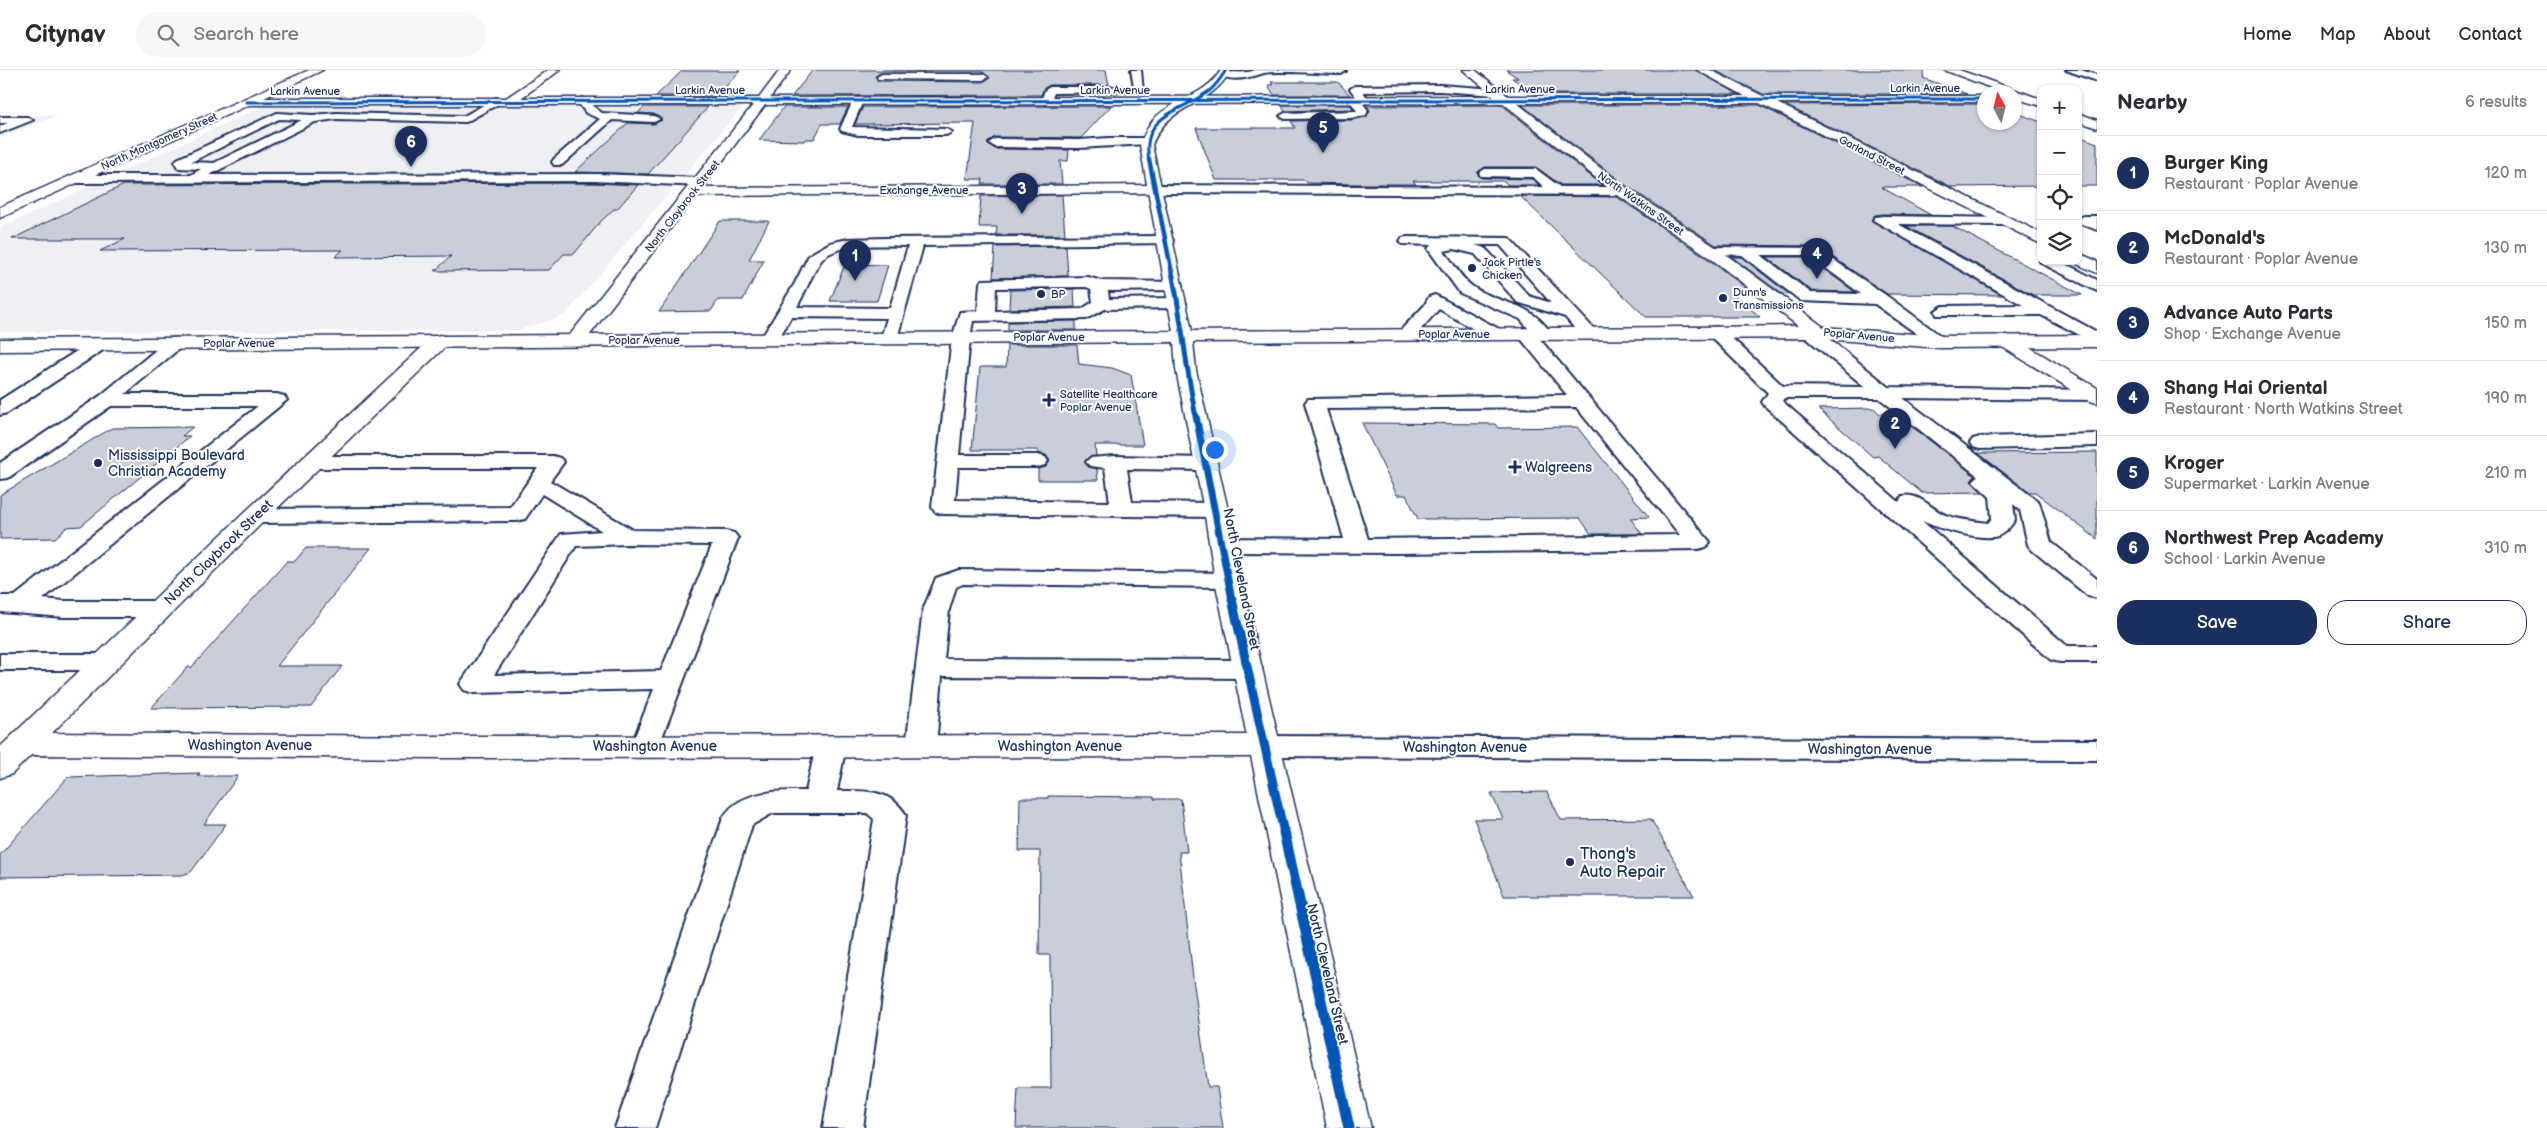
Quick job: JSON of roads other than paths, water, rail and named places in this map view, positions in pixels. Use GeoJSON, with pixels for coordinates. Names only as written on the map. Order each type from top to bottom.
{"type":"FeatureCollection","features":[{"type":"Feature","properties":{"kind":"street","name":"North Montgomery Street"},"geometry":{"type":"LineString","coordinates":[[0,213],[318,70]]}},
{"type":"Feature","properties":{"kind":"street"},"geometry":{"type":"LineString","coordinates":[[508,101],[555,70]]}},
{"type":"Feature","properties":{"kind":"street","name":"North Claybrook Street"},"geometry":{"type":"LineString","coordinates":[[576,340],[697,187],[786,70]]}},
{"type":"Feature","properties":{"kind":"street","name":"Garland Street"},"geometry":{"type":"LineString","coordinates":[[1702,70],[2003,221],[2034,233]]}},
{"type":"Feature","properties":{"kind":"street"},"geometry":{"type":"LineString","coordinates":[[1949,70],[1991,85]]}},
{"type":"Feature","properties":{"kind":"street"},"geometry":{"type":"LineString","coordinates":[[871,101],[884,73],[983,76]]}},
{"type":"Feature","properties":{"kind":"street"},"geometry":{"type":"LineString","coordinates":[[1147,142],[1150,130],[1160,118],[1192,101],[1224,74]]}},
{"type":"Feature","properties":{"kind":"street","name":"North Watkins Street"},"geometry":{"type":"LineString","coordinates":[[1463,74],[1500,96],[1621,191],[1711,251],[1814,332]]}},
{"type":"Feature","properties":{"kind":"street","name":"Larkin Avenue"},"geometry":{"type":"LineString","coordinates":[[246,102],[1360,101],[1500,96],[1763,100],[1977,100]]}},
{"type":"Feature","properties":{"kind":"street"},"geometry":{"type":"LineString","coordinates":[[2022,97],[2035,101]]}},
{"type":"Feature","properties":{"kind":"street"},"geometry":{"type":"LineString","coordinates":[[2022,100],[2035,101]]}},
{"type":"Feature","properties":{"kind":"street"},"geometry":{"type":"LineString","coordinates":[[2082,118],[2097,124]]}},
{"type":"Feature","properties":{"kind":"street","name":"North Cleveland Street"},"geometry":{"type":"LineString","coordinates":[[1147,142],[1178,303],[1186,370],[1216,510],[1228,580],[1349,1128]]}},
{"type":"Feature","properties":{"kind":"street","name":"Exchange Avenue"},"geometry":{"type":"LineString","coordinates":[[697,187],[1155,189]]}},
{"type":"Feature","properties":{"kind":"street"},"geometry":{"type":"LineString","coordinates":[[2082,260],[2097,268]]}},
{"type":"Feature","properties":{"kind":"street","name":"Poplar Avenue"},"geometry":{"type":"LineString","coordinates":[[0,345],[1715,332],[1814,332],[1940,342],[2097,340]]}},
{"type":"Feature","properties":{"kind":"street","name":"North Claybrook Street"},"geometry":{"type":"LineString","coordinates":[[0,766],[254,516],[440,341]]}},
{"type":"Feature","properties":{"kind":"street"},"geometry":{"type":"LineString","coordinates":[[2006,341],[2094,395]]}},
{"type":"Feature","properties":{"kind":"street","name":"Washington Avenue"},"geometry":{"type":"LineString","coordinates":[[23,744],[1264,746]]}},
{"type":"Feature","properties":{"kind":"lane"},"geometry":{"type":"LineString","coordinates":[[1046,101],[1050,90],[1140,90],[1136,70]]}},
{"type":"Feature","properties":{"kind":"lane"},"geometry":{"type":"LineString","coordinates":[[1224,74],[1252,75],[1263,70],[1430,79],[1463,74]]}},
{"type":"Feature","properties":{"kind":"lane"},"geometry":{"type":"LineString","coordinates":[[2071,70],[2097,78]]}},
{"type":"Feature","properties":{"kind":"lane"},"geometry":{"type":"LineString","coordinates":[[1224,74],[1268,78]]}},
{"type":"Feature","properties":{"kind":"lane"},"geometry":{"type":"LineString","coordinates":[[1292,77],[1345,74]]}},
{"type":"Feature","properties":{"kind":"lane"},"geometry":{"type":"LineString","coordinates":[[1285,116],[1351,116],[1362,113],[1363,110],[1356,88],[1345,74]]}},
{"type":"Feature","properties":{"kind":"lane"},"geometry":{"type":"LineString","coordinates":[[1430,79],[1440,88]]}},
{"type":"Feature","properties":{"kind":"lane"},"geometry":{"type":"LineString","coordinates":[[1356,88],[1440,88],[1500,96]]}},
{"type":"Feature","properties":{"kind":"lane"},"geometry":{"type":"LineString","coordinates":[[190,179],[310,119],[336,116],[466,119],[496,101]]}},
{"type":"Feature","properties":{"kind":"lane"},"geometry":{"type":"LineString","coordinates":[[582,101],[587,110],[596,116],[654,119]]}},
{"type":"Feature","properties":{"kind":"lane"},"geometry":{"type":"LineString","coordinates":[[858,101],[846,130],[858,132],[946,132]]}},
{"type":"Feature","properties":{"kind":"lane"},"geometry":{"type":"LineString","coordinates":[[0,130],[27,120],[3,114]]}},
{"type":"Feature","properties":{"kind":"lane"},"geometry":{"type":"LineString","coordinates":[[216,166],[182,165],[181,162],[277,116],[308,117],[310,119]]}},
{"type":"Feature","properties":{"kind":"lane"},"geometry":{"type":"LineString","coordinates":[[558,162],[609,118]]}},
{"type":"Feature","properties":{"kind":"lane"},"geometry":{"type":"LineString","coordinates":[[996,143],[1079,144],[1109,141],[1147,142]]}},
{"type":"Feature","properties":{"kind":"lane"},"geometry":{"type":"LineString","coordinates":[[1477,190],[1469,176],[1536,173],[1556,190]]}},
{"type":"Feature","properties":{"kind":"lane"},"geometry":{"type":"LineString","coordinates":[[76,179],[594,178],[697,187]]}},
{"type":"Feature","properties":{"kind":"lane"},"geometry":{"type":"LineString","coordinates":[[1155,189],[1621,191]]}},
{"type":"Feature","properties":{"kind":"lane"},"geometry":{"type":"LineString","coordinates":[[2003,221],[1880,220],[2048,310],[2097,340]]}},
{"type":"Feature","properties":{"kind":"lane"},"geometry":{"type":"LineString","coordinates":[[2097,220],[2084,220],[2097,226]]}},
{"type":"Feature","properties":{"kind":"lane"},"geometry":{"type":"LineString","coordinates":[[2082,232],[2097,232]]}},
{"type":"Feature","properties":{"kind":"lane"},"geometry":{"type":"LineString","coordinates":[[770,339],[787,312],[814,258],[830,247],[848,243],[1166,240]]}},
{"type":"Feature","properties":{"kind":"lane"},"geometry":{"type":"LineString","coordinates":[[1407,241],[1504,241],[1588,333]]}},
{"type":"Feature","properties":{"kind":"lane"},"geometry":{"type":"LineString","coordinates":[[890,338],[917,242]]}},
{"type":"Feature","properties":{"kind":"lane"},"geometry":{"type":"LineString","coordinates":[[1222,545],[1398,546],[1514,529],[1686,527],[1583,401],[1534,334],[1526,315],[1466,290],[1436,249],[1454,245],[1480,251],[1524,299],[1571,314]]}},
{"type":"Feature","properties":{"kind":"lane"},"geometry":{"type":"LineString","coordinates":[[1711,251],[1811,251],[1940,342]]}},
{"type":"Feature","properties":{"kind":"lane"},"geometry":{"type":"LineString","coordinates":[[1746,251],[1808,298],[1881,299]]}},
{"type":"Feature","properties":{"kind":"lane"},"geometry":{"type":"LineString","coordinates":[[2053,265],[2096,292]]}},
{"type":"Feature","properties":{"kind":"lane"},"geometry":{"type":"LineString","coordinates":[[986,316],[988,283],[1088,282],[1099,286],[1174,285]]}},
{"type":"Feature","properties":{"kind":"lane"},"geometry":{"type":"LineString","coordinates":[[1099,286],[1101,304]]}},
{"type":"Feature","properties":{"kind":"lane"},"geometry":{"type":"LineString","coordinates":[[1407,334],[1432,308],[1435,300],[1495,334]]}},
{"type":"Feature","properties":{"kind":"lane"},"geometry":{"type":"LineString","coordinates":[[1178,303],[1101,304],[1086,314],[966,316],[961,338],[943,507],[1216,510]]}},
{"type":"Feature","properties":{"kind":"lane"},"geometry":{"type":"LineString","coordinates":[[1432,308],[1466,334]]}},
{"type":"Feature","properties":{"kind":"lane"},"geometry":{"type":"LineString","coordinates":[[1944,311],[2048,310]]}},
{"type":"Feature","properties":{"kind":"lane"},"geometry":{"type":"LineString","coordinates":[[787,312],[897,313]]}},
{"type":"Feature","properties":{"kind":"lane"},"geometry":{"type":"LineString","coordinates":[[1715,332],[1778,392],[2094,395]]}},
{"type":"Feature","properties":{"kind":"lane"},"geometry":{"type":"LineString","coordinates":[[1814,332],[1900,406],[2031,507],[2040,545],[2097,591]]}},
{"type":"Feature","properties":{"kind":"lane"},"geometry":{"type":"LineString","coordinates":[[0,474],[114,393],[175,343]]}},
{"type":"Feature","properties":{"kind":"lane"},"geometry":{"type":"LineString","coordinates":[[0,408],[100,344]]}},
{"type":"Feature","properties":{"kind":"lane"},"geometry":{"type":"LineString","coordinates":[[1778,392],[1772,402],[2060,654],[2097,654]]}},
{"type":"Feature","properties":{"kind":"lane"},"geometry":{"type":"LineString","coordinates":[[11,604],[277,400],[114,393]]}},
{"type":"Feature","properties":{"kind":"lane"},"geometry":{"type":"LineString","coordinates":[[1358,545],[1315,403],[1583,401]]}},
{"type":"Feature","properties":{"kind":"lane"},"geometry":{"type":"LineString","coordinates":[[1868,486],[1910,501],[1919,512],[1956,526],[1993,530],[2004,520],[2001,495],[1898,412],[1900,406]]}},
{"type":"Feature","properties":{"kind":"lane"},"geometry":{"type":"LineString","coordinates":[[1980,442],[2097,440]]}},
{"type":"Feature","properties":{"kind":"lane"},"geometry":{"type":"LineString","coordinates":[[948,461],[1038,462]]}},
{"type":"Feature","properties":{"kind":"lane"},"geometry":{"type":"LineString","coordinates":[[254,516],[517,514],[553,462],[312,462]]}},
{"type":"Feature","properties":{"kind":"lane"},"geometry":{"type":"LineString","coordinates":[[1122,509],[1106,462],[1205,464]]}},
{"type":"Feature","properties":{"kind":"lane"},"geometry":{"type":"LineString","coordinates":[[538,483],[628,537]]}},
{"type":"Feature","properties":{"kind":"lane"},"geometry":{"type":"LineString","coordinates":[[646,746],[726,538],[628,537],[569,539],[474,684],[671,680]]}},
{"type":"Feature","properties":{"kind":"lane"},"geometry":{"type":"LineString","coordinates":[[922,746],[936,610],[945,583],[959,577],[1228,580]]}},
{"type":"Feature","properties":{"kind":"lane"},"geometry":{"type":"LineString","coordinates":[[11,604],[64,609],[159,609]]}},
{"type":"Feature","properties":{"kind":"lane"},"geometry":{"type":"LineString","coordinates":[[0,662],[104,662]]}},
{"type":"Feature","properties":{"kind":"lane"},"geometry":{"type":"LineString","coordinates":[[930,666],[1248,669]]}},
{"type":"Feature","properties":{"kind":"lane"},"geometry":{"type":"LineString","coordinates":[[819,802],[831,746]]}},
{"type":"Feature","properties":{"kind":"lane","name":"Washington Avenue"},"geometry":{"type":"LineString","coordinates":[[1264,746],[2097,750]]}},
{"type":"Feature","properties":{"kind":"lane"},"geometry":{"type":"LineString","coordinates":[[635,1128],[739,818],[768,802],[874,802],[890,815],[842,1128]]}},
{"type":"Feature","properties":{"kind":"place","name":"Kroger"},"geometry":{"type":"Point","coordinates":[1323,153]}},
{"type":"Feature","properties":{"kind":"place","name":"Northwest Prep Academy"},"geometry":{"type":"Point","coordinates":[411,167]}},
{"type":"Feature","properties":{"kind":"place","name":"Advance Auto Parts"},"geometry":{"type":"Point","coordinates":[1022,214]}},
{"type":"Feature","properties":{"kind":"place","name":"Jack Pirtle's Chicken"},"geometry":{"type":"Point","coordinates":[1472,268]}},
{"type":"Feature","properties":{"kind":"place","name":"Shang Hai Oriental"},"geometry":{"type":"Point","coordinates":[1817,279]}},
{"type":"Feature","properties":{"kind":"place","name":"Burger King"},"geometry":{"type":"Point","coordinates":[855,281]}},
{"type":"Feature","properties":{"kind":"place","name":"BP"},"geometry":{"type":"Point","coordinates":[1041,294]}},
{"type":"Feature","properties":{"kind":"place","name":"Dunn's Transmissions"},"geometry":{"type":"Point","coordinates":[1723,298]}},
{"type":"Feature","properties":{"kind":"place","name":"Satellite Healthcare Poplar Avenue"},"geometry":{"type":"Point","coordinates":[1049,400]}},
{"type":"Feature","properties":{"kind":"place","name":"McDonald's"},"geometry":{"type":"Point","coordinates":[1895,449]}},
{"type":"Feature","properties":{"kind":"place","name":"Mississippi Boulevard Christian Academy"},"geometry":{"type":"Point","coordinates":[98,463]}},
{"type":"Feature","properties":{"kind":"place","name":"Walgreens"},"geometry":{"type":"Point","coordinates":[1515,467]}},
{"type":"Feature","properties":{"kind":"place","name":"Thong's Auto Repair"},"geometry":{"type":"Point","coordinates":[1570,862]}}]}
